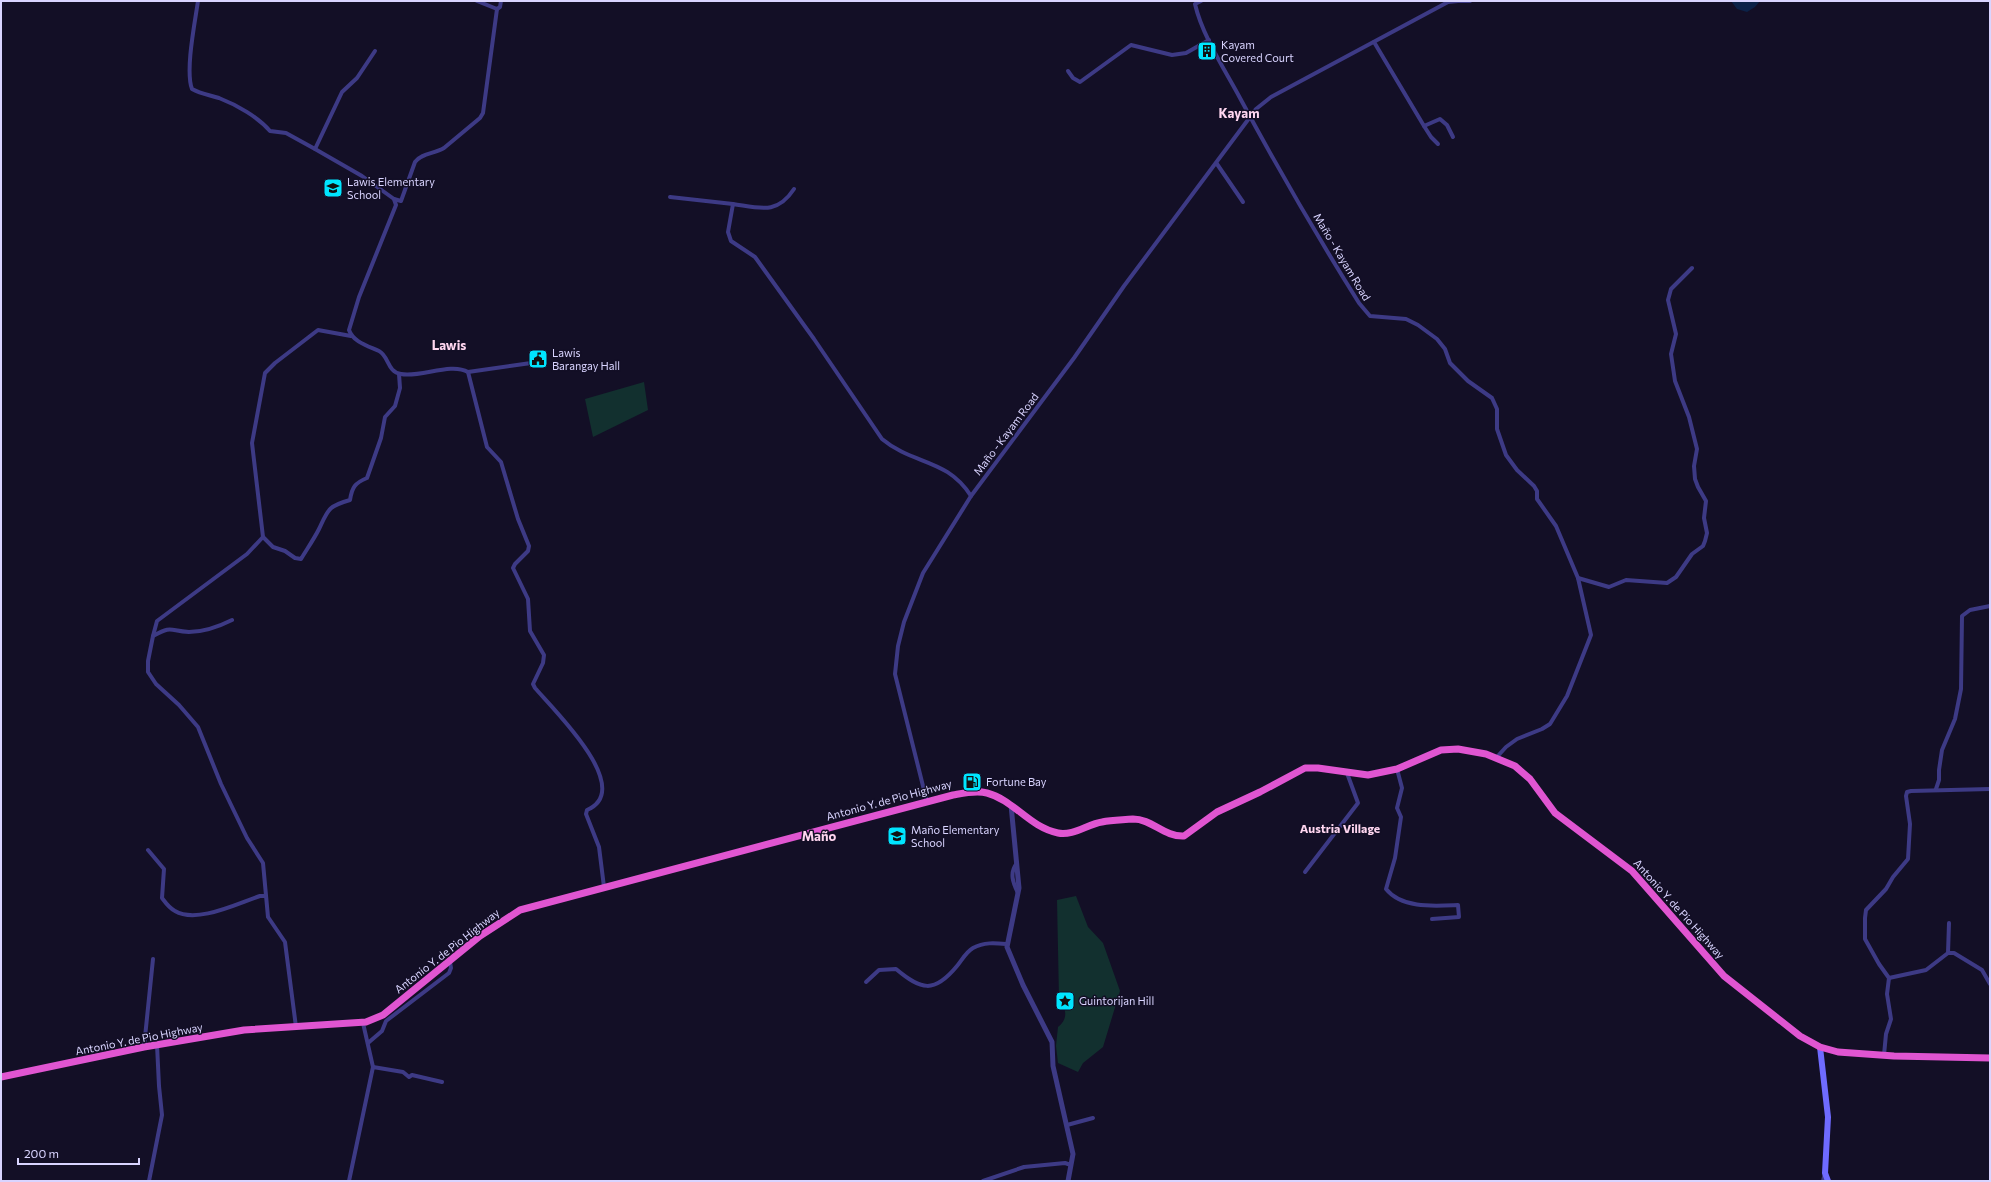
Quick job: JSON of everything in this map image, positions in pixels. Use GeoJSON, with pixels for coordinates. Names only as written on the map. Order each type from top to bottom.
{"type":"FeatureCollection","features":[{"type":"Feature","properties":{"kind":"highway","name":"Antonio Y. de Pio Highway"},"geometry":{"type":"LineString","coordinates":[[1,1077],[144,1047],[244,1030],[363,1023],[383,1015],[450,962],[480,936],[520,910],[953,795],[974,792],[986,793],[1011,805],[1031,822],[1060,834],[1072,832],[1102,822],[1140,819],[1169,834],[1184,836],[1217,812],[1260,792],[1305,768],[1318,768],[1368,775],[1397,769],[1441,750],[1464,749],[1496,758],[1515,766],[1530,779],[1556,813],[1632,871],[1724,976],[1800,1036],[1820,1047],[1838,1052],[1990,1058]]}},
{"type":"Feature","properties":{"kind":"main road"},"geometry":{"type":"LineString","coordinates":[[1820,1047],[1828,1116],[1825,1173],[1828,1181]]}},
{"type":"Feature","properties":{"kind":"street"},"geometry":{"type":"LineString","coordinates":[[198,1],[191,58],[190,84],[192,89],[226,101],[250,114],[270,131],[286,134],[315,149],[362,176],[394,199],[401,201],[415,162],[418,158],[437,152],[444,148],[480,118],[483,113],[497,9],[500,7],[501,1]]}},
{"type":"Feature","properties":{"kind":"street"},"geometry":{"type":"LineString","coordinates":[[477,1],[497,9]]}},
{"type":"Feature","properties":{"kind":"street","name":"Maño - Kayam Road"},"geometry":{"type":"LineString","coordinates":[[1201,1],[1195,4],[1210,40],[1249,118],[1340,273],[1370,316],[1406,319],[1418,325],[1437,339],[1445,349],[1450,363],[1468,381],[1492,398],[1497,408],[1497,428],[1506,455],[1517,470],[1534,486],[1537,491],[1537,500],[1556,526],[1578,578],[1591,635],[1567,696],[1550,724],[1542,729],[1516,739],[1496,758]]}},
{"type":"Feature","properties":{"kind":"street"},"geometry":{"type":"LineString","coordinates":[[1249,118],[1271,97],[1448,2],[1470,1]]}},
{"type":"Feature","properties":{"kind":"street"},"geometry":{"type":"LineString","coordinates":[[1068,71],[1073,78],[1080,82],[1131,45],[1172,55],[1186,53],[1210,40]]}},
{"type":"Feature","properties":{"kind":"street"},"geometry":{"type":"LineString","coordinates":[[1374,42],[1424,126],[1431,137],[1438,144]]}},
{"type":"Feature","properties":{"kind":"street"},"geometry":{"type":"LineString","coordinates":[[315,149],[342,92],[358,78],[375,51]]}},
{"type":"Feature","properties":{"kind":"street","name":"Maño - Kayam Road"},"geometry":{"type":"LineString","coordinates":[[927,802],[895,674],[896,659],[904,622],[923,573],[971,496],[1074,358],[1124,286],[1217,164],[1249,118]]}},
{"type":"Feature","properties":{"kind":"street"},"geometry":{"type":"LineString","coordinates":[[1424,126],[1440,119],[1447,125],[1452,137]]}},
{"type":"Feature","properties":{"kind":"street"},"geometry":{"type":"LineString","coordinates":[[1217,164],[1243,202]]}},
{"type":"Feature","properties":{"kind":"street"},"geometry":{"type":"LineString","coordinates":[[670,197],[764,208],[775,207],[787,201],[794,189]]}},
{"type":"Feature","properties":{"kind":"street"},"geometry":{"type":"LineString","coordinates":[[351,336],[349,330],[359,297],[396,205],[394,199]]}},
{"type":"Feature","properties":{"kind":"street"},"geometry":{"type":"LineString","coordinates":[[732,204],[728,232],[731,241],[755,257],[814,339],[882,439],[892,448],[948,471],[971,496]]}},
{"type":"Feature","properties":{"kind":"street"},"geometry":{"type":"LineString","coordinates":[[1578,578],[1609,587],[1626,580],[1667,583],[1676,578],[1692,554],[1703,546],[1706,541],[1707,533],[1704,518],[1706,501],[1695,479],[1694,466],[1696,449],[1689,417],[1675,381],[1671,354],[1676,334],[1668,300],[1671,289],[1692,268]]}},
{"type":"Feature","properties":{"kind":"street"},"geometry":{"type":"LineString","coordinates":[[399,374],[400,388],[395,406],[385,416],[381,438],[367,478],[356,483],[352,488],[350,500],[330,508],[322,519],[319,528],[301,559],[295,558],[285,551],[273,547],[263,537],[252,443],[265,373],[275,363],[318,330],[351,336],[354,339],[381,352],[392,370],[399,374],[431,372],[457,368],[468,372],[531,363]]}},
{"type":"Feature","properties":{"kind":"street"},"geometry":{"type":"LineString","coordinates":[[468,372],[486,448],[501,462],[518,519],[529,546],[528,551],[513,568],[528,599],[530,631],[544,655],[543,663],[533,684],[586,748],[597,767],[601,798],[598,804],[587,810],[586,814],[599,847],[604,887]]}},
{"type":"Feature","properties":{"kind":"street"},"geometry":{"type":"LineString","coordinates":[[263,537],[247,554],[157,621],[148,661],[148,672],[156,684],[198,727],[211,754],[221,784],[248,838],[263,863],[268,917],[285,942],[296,1027]]}},
{"type":"Feature","properties":{"kind":"street"},"geometry":{"type":"LineString","coordinates":[[1936,789],[1939,780],[1942,750],[1955,719],[1961,689],[1962,616],[1970,610],[1990,606]]}},
{"type":"Feature","properties":{"kind":"street"},"geometry":{"type":"LineString","coordinates":[[153,636],[168,628],[188,632],[209,630],[232,620]]}},
{"type":"Feature","properties":{"kind":"street"},"geometry":{"type":"LineString","coordinates":[[1397,769],[1402,788],[1397,808],[1401,817],[1395,858],[1386,889],[1395,898],[1405,903],[1458,906],[1459,917],[1432,920]]}},
{"type":"Feature","properties":{"kind":"street"},"geometry":{"type":"LineString","coordinates":[[1305,872],[1358,803],[1347,773]]}},
{"type":"Feature","properties":{"kind":"street"},"geometry":{"type":"LineString","coordinates":[[1884,1055],[1886,1034],[1891,1019],[1887,994],[1889,978],[1865,939],[1866,910],[1883,894],[1908,859],[1910,824],[1906,796],[1907,792],[1936,789],[1990,789]]}},
{"type":"Feature","properties":{"kind":"street"},"geometry":{"type":"LineString","coordinates":[[1011,805],[1018,861],[1018,894],[1006,944],[1023,985],[1052,1042],[1052,1066],[1073,1154],[1068,1181]]}},
{"type":"Feature","properties":{"kind":"street"},"geometry":{"type":"LineString","coordinates":[[148,850],[164,869],[162,898],[175,911],[188,915],[204,915],[260,896],[265,896]]}},
{"type":"Feature","properties":{"kind":"street"},"geometry":{"type":"LineString","coordinates":[[1948,953],[1949,923]]}},
{"type":"Feature","properties":{"kind":"street"},"geometry":{"type":"LineString","coordinates":[[866,982],[879,970],[896,969],[912,983],[926,987],[939,982],[973,948],[988,943],[1006,944]]}},
{"type":"Feature","properties":{"kind":"street"},"geometry":{"type":"LineString","coordinates":[[1889,978],[1926,970],[1948,953],[1954,953],[1982,970],[1990,984]]}},
{"type":"Feature","properties":{"kind":"street"},"geometry":{"type":"LineString","coordinates":[[144,1047],[154,959]]}},
{"type":"Feature","properties":{"kind":"street"},"geometry":{"type":"LineString","coordinates":[[368,1043],[382,1031],[386,1020],[449,973],[451,968],[450,962]]}},
{"type":"Feature","properties":{"kind":"street"},"geometry":{"type":"LineString","coordinates":[[349,1181],[373,1067],[363,1023]]}},
{"type":"Feature","properties":{"kind":"street"},"geometry":{"type":"LineString","coordinates":[[149,1181],[162,1115],[157,1045]]}},
{"type":"Feature","properties":{"kind":"street"},"geometry":{"type":"LineString","coordinates":[[373,1067],[403,1072],[409,1077],[412,1075],[442,1082]]}},
{"type":"Feature","properties":{"kind":"street"},"geometry":{"type":"LineString","coordinates":[[1067,1125],[1093,1118]]}},
{"type":"Feature","properties":{"kind":"street"},"geometry":{"type":"LineString","coordinates":[[983,1181],[1024,1167],[1065,1163],[1071,1165]]}},
{"type":"Feature","properties":{"kind":"street"},"geometry":{"type":"LineString","coordinates":[[1823,1181],[1825,1173]]}},
{"type":"Feature","properties":{"kind":"green space"},"geometry":{"type":"Polygon","coordinates":[[[644,382],[648,410],[593,437],[585,399],[644,382]]]}},
{"type":"Feature","properties":{"kind":"green space"},"geometry":{"type":"Polygon","coordinates":[[[1076,896],[1088,927],[1103,943],[1120,991],[1103,1047],[1083,1063],[1078,1072],[1058,1063],[1056,1046],[1058,1027],[1065,1017],[1065,1009],[1059,998],[1057,900],[1076,896]]]}},
{"type":"Feature","properties":{"kind":"water"},"geometry":{"type":"Polygon","coordinates":[[[1731,1],[1760,1],[1755,7],[1747,12],[1737,9],[1731,1]]]}},
{"type":"Feature","properties":{"kind":"place","name":"Kayam Covered Court"},"geometry":{"type":"Point","coordinates":[1207,51]}},
{"type":"Feature","properties":{"kind":"place","name":"Lawis Elementary School"},"geometry":{"type":"Point","coordinates":[333,188]}},
{"type":"Feature","properties":{"kind":"place","name":"Lawis Barangay Hall"},"geometry":{"type":"Point","coordinates":[538,359]}},
{"type":"Feature","properties":{"kind":"place","name":"Fortune Bay"},"geometry":{"type":"Point","coordinates":[972,782]}},
{"type":"Feature","properties":{"kind":"place","name":"Maño Elementary School"},"geometry":{"type":"Point","coordinates":[897,836]}},
{"type":"Feature","properties":{"kind":"place","name":"Guintorijan Hill"},"geometry":{"type":"Point","coordinates":[1065,1001]}},
{"type":"Feature","properties":{"kind":"district","name":"Kayam"},"geometry":{"type":"Point","coordinates":[1239,113]}},
{"type":"Feature","properties":{"kind":"district","name":"Lawis"},"geometry":{"type":"Point","coordinates":[449,345]}},
{"type":"Feature","properties":{"kind":"district","name":"Austria Village"},"geometry":{"type":"Point","coordinates":[1340,829]}},
{"type":"Feature","properties":{"kind":"district","name":"Maño"},"geometry":{"type":"Point","coordinates":[819,836]}}]}
